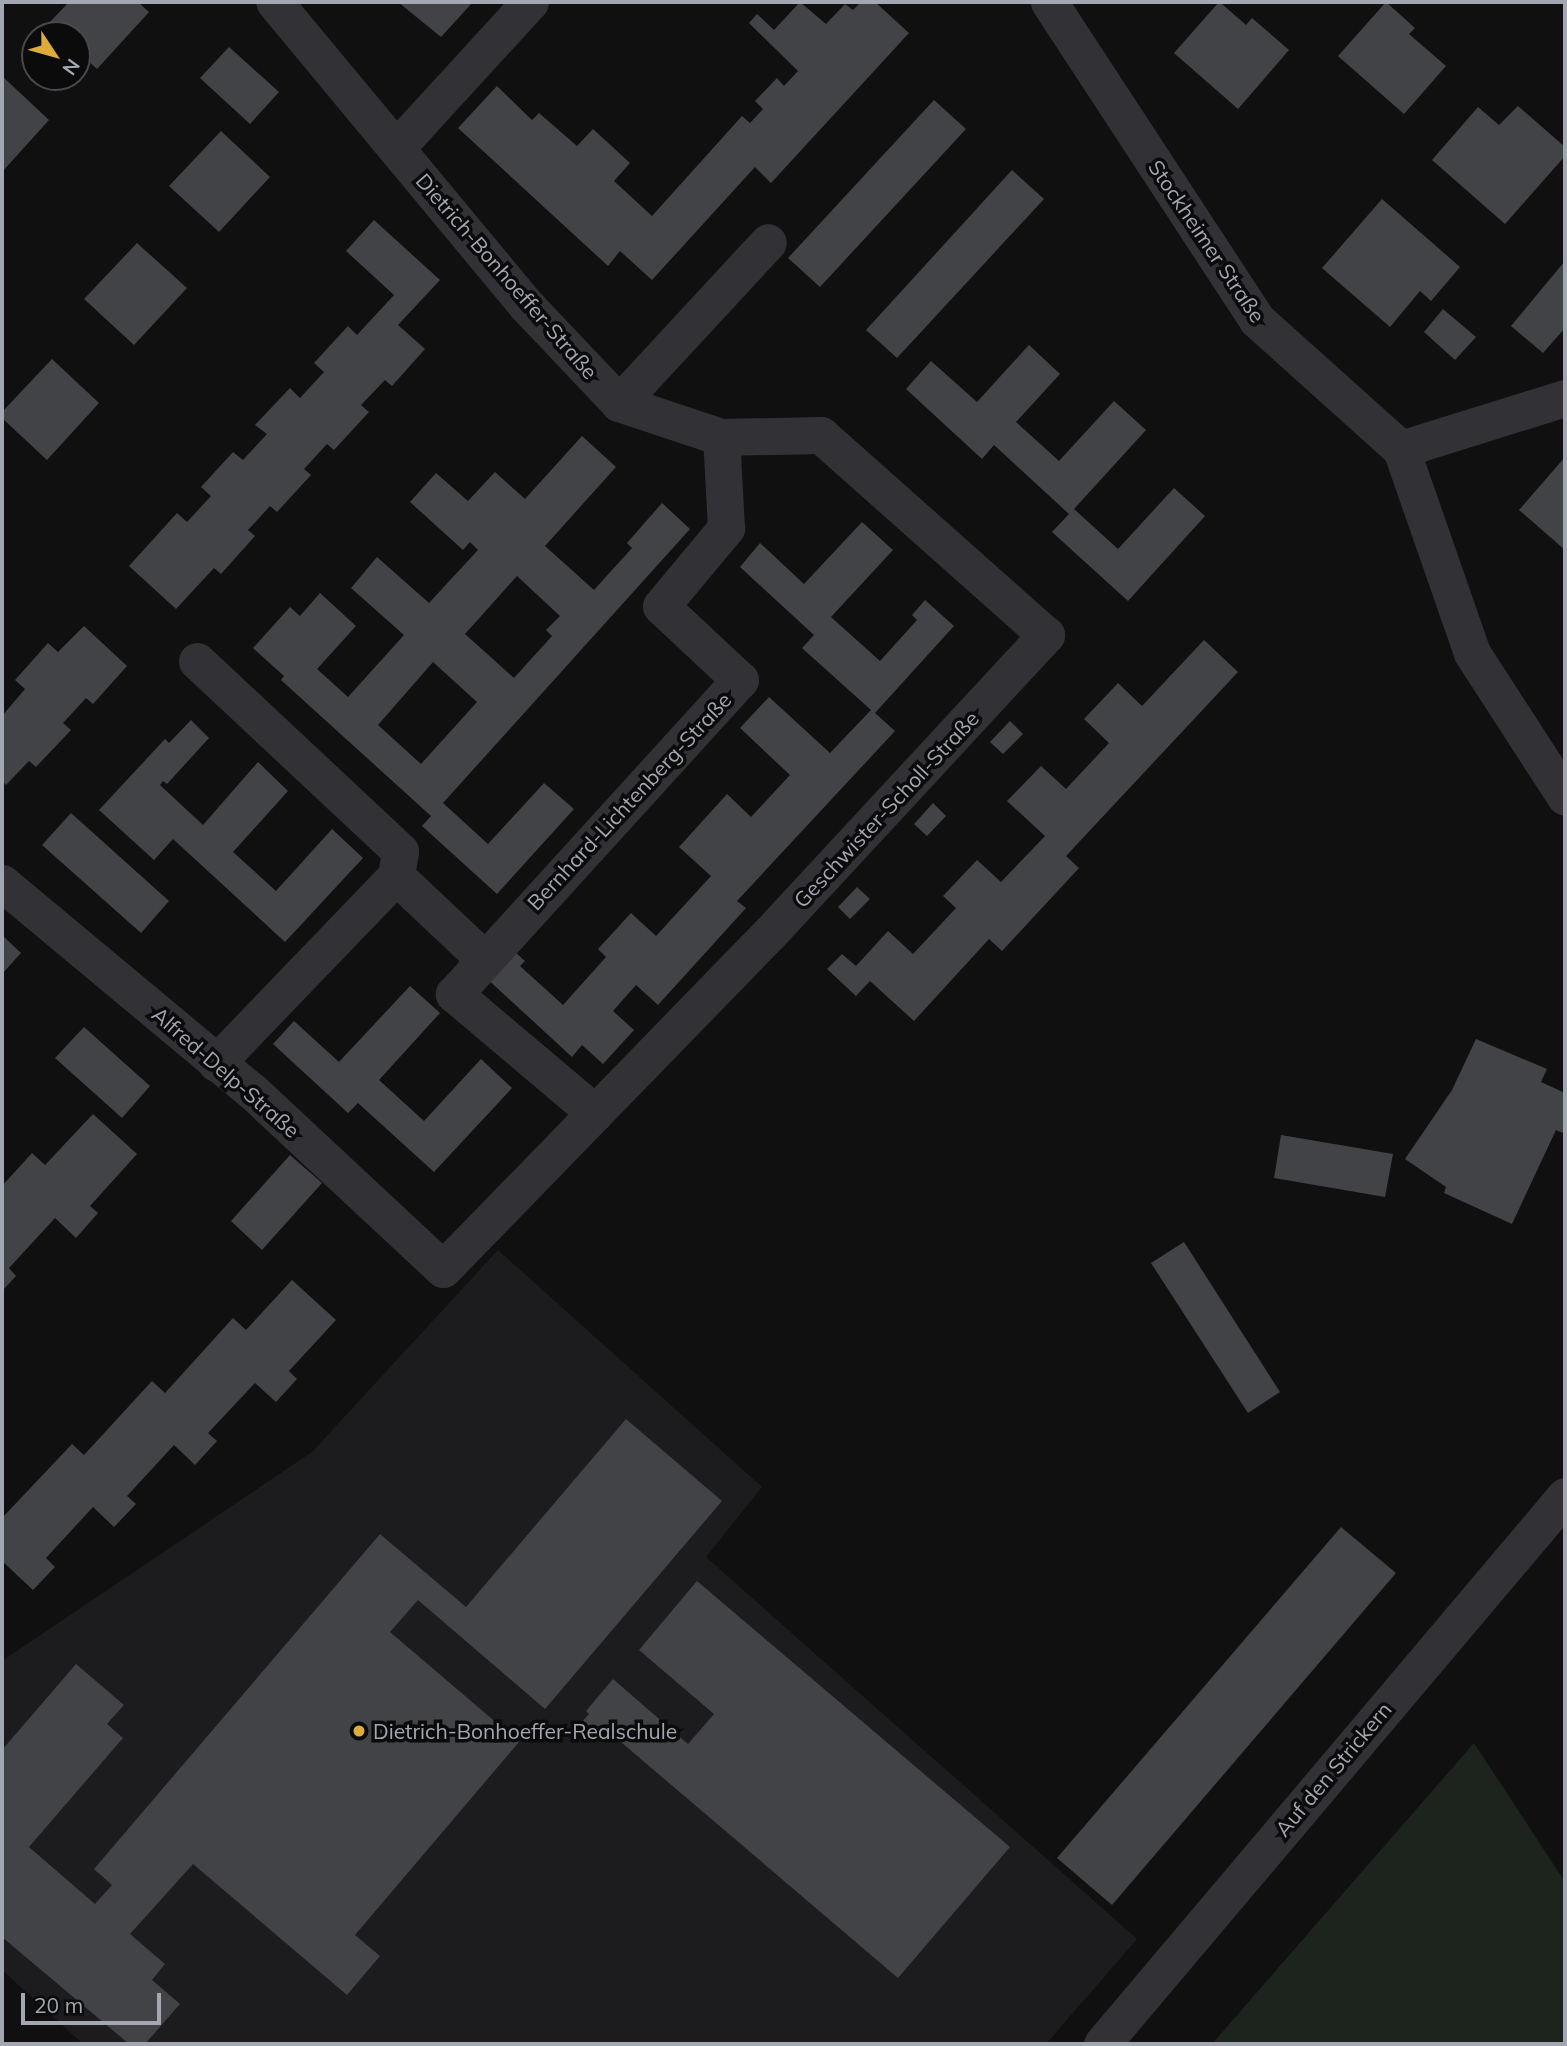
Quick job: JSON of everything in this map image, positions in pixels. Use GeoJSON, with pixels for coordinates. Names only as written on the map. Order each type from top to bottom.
{"type":"FeatureCollection","features":[{"type":"Feature","properties":{"kind":"street","name":"Dietrich-Bonhoeffer-Straße"},"geometry":{"type":"LineString","coordinates":[[274,2],[526,305],[619,404],[721,437]]}},
{"type":"Feature","properties":{"kind":"street"},"geometry":{"type":"LineString","coordinates":[[397,147],[530,2]]}},
{"type":"Feature","properties":{"kind":"street","name":"Stockheimer Straße"},"geometry":{"type":"LineString","coordinates":[[1049,2],[1258,320],[1401,449],[1472,653],[1565,797]]}},
{"type":"Feature","properties":{"kind":"street"},"geometry":{"type":"LineString","coordinates":[[619,404],[768,242]]}},
{"type":"Feature","properties":{"kind":"street"},"geometry":{"type":"LineString","coordinates":[[1401,449],[1565,398]]}},
{"type":"Feature","properties":{"kind":"street","name":"Geschwister-Scholl-Straße"},"geometry":{"type":"LineString","coordinates":[[443,1269],[886,810],[1046,635],[821,435],[721,437]]}},
{"type":"Feature","properties":{"kind":"street","name":"Bernhard-Lichtenberg-Straße"},"geometry":{"type":"LineString","coordinates":[[595,1114],[453,994],[740,680],[661,606],[726,528],[721,437]]}},
{"type":"Feature","properties":{"kind":"street"},"geometry":{"type":"LineString","coordinates":[[197,661],[400,851],[396,876],[216,1063]]}},
{"type":"Feature","properties":{"kind":"street"},"geometry":{"type":"LineString","coordinates":[[396,876],[484,959]]}},
{"type":"Feature","properties":{"kind":"street","name":"Alfred-Delp-Straße"},"geometry":{"type":"LineString","coordinates":[[2,883],[252,1091],[443,1269]]}},
{"type":"Feature","properties":{"kind":"street","name":"Auf den Strickern"},"geometry":{"type":"LineString","coordinates":[[1102,2044],[1565,1496]]}},
{"type":"Feature","properties":{"kind":"shaded area"},"geometry":{"type":"Polygon","coordinates":[[[498,1250],[762,1487],[706,1557],[1137,1939],[1046,2044],[83,2044],[2,1970],[2,1661],[312,1452],[498,1250]]]}},
{"type":"Feature","properties":{"kind":"shaded area"},"geometry":{"type":"Polygon","coordinates":[[[1474,1743],[1565,1882],[1565,2044],[1212,2044],[1474,1743]]]}},
{"type":"Feature","properties":{"kind":"building"},"geometry":{"type":"Polygon","coordinates":[[[69,2],[138,2],[149,12],[97,69],[91,64],[91,21],[51,21],[69,2]]]}},
{"type":"Feature","properties":{"kind":"building"},"geometry":{"type":"Polygon","coordinates":[[[398,2],[473,2],[441,37],[398,2]]]}},
{"type":"Feature","properties":{"kind":"building"},"geometry":{"type":"Polygon","coordinates":[[[800,2],[826,24],[845,4],[853,10],[861,2],[875,2],[909,33],[771,183],[755,167],[652,280],[620,251],[608,266],[458,128],[497,86],[532,120],[539,113],[577,146],[593,129],[630,163],[614,181],[652,216],[742,116],[750,123],[763,109],[755,101],[777,78],[784,86],[798,71],[749,23],[757,14],[774,30],[800,2]]]}},
{"type":"Feature","properties":{"kind":"building"},"geometry":{"type":"Polygon","coordinates":[[[1219,2],[1224,2],[1222,4],[1246,25],[1252,18],[1289,50],[1238,109],[1174,53],[1219,2]]]}},
{"type":"Feature","properties":{"kind":"building"},"geometry":{"type":"Polygon","coordinates":[[[1386,2],[1415,28],[1409,34],[1446,66],[1404,114],[1338,56],[1386,2]]]}},
{"type":"Feature","properties":{"kind":"building"},"geometry":{"type":"Polygon","coordinates":[[[229,47],[279,92],[250,124],[200,78],[229,47]]]}},
{"type":"Feature","properties":{"kind":"building"},"geometry":{"type":"Polygon","coordinates":[[[2,76],[49,120],[2,172],[2,76]]]}},
{"type":"Feature","properties":{"kind":"building"},"geometry":{"type":"Polygon","coordinates":[[[934,100],[966,129],[820,287],[788,258],[934,100]]]}},
{"type":"Feature","properties":{"kind":"building"},"geometry":{"type":"Polygon","coordinates":[[[1518,106],[1565,147],[1565,156],[1505,224],[1432,160],[1478,107],[1499,125],[1518,106]]]}},
{"type":"Feature","properties":{"kind":"building"},"geometry":{"type":"Polygon","coordinates":[[[221,131],[270,177],[219,232],[169,186],[221,131]]]}},
{"type":"Feature","properties":{"kind":"building"},"geometry":{"type":"Polygon","coordinates":[[[1012,170],[1044,199],[897,358],[866,330],[1012,170]]]}},
{"type":"Feature","properties":{"kind":"building"},"geometry":{"type":"Polygon","coordinates":[[[1382,199],[1460,267],[1431,301],[1420,291],[1390,327],[1322,268],[1382,199]]]}},
{"type":"Feature","properties":{"kind":"building"},"geometry":{"type":"Polygon","coordinates":[[[374,220],[440,280],[398,325],[425,349],[392,386],[385,380],[361,405],[369,412],[334,450],[327,444],[304,469],[311,475],[277,512],[270,506],[248,530],[255,536],[221,574],[214,568],[176,609],[129,566],[177,513],[187,522],[211,496],[201,487],[233,452],[243,460],[267,434],[255,425],[290,388],[300,398],[324,372],[314,363],[348,326],[357,335],[394,295],[346,251],[374,220]]]}},
{"type":"Feature","properties":{"kind":"building"},"geometry":{"type":"Polygon","coordinates":[[[137,243],[187,288],[134,345],[84,299],[137,243]]]}},
{"type":"Feature","properties":{"kind":"building"},"geometry":{"type":"Polygon","coordinates":[[[1565,261],[1565,328],[1543,353],[1511,326],[1565,261]]]}},
{"type":"Feature","properties":{"kind":"building"},"geometry":{"type":"Polygon","coordinates":[[[1443,309],[1476,337],[1455,360],[1424,332],[1443,309]]]}},
{"type":"Feature","properties":{"kind":"building"},"geometry":{"type":"Polygon","coordinates":[[[1029,345],[1060,374],[1016,422],[1059,461],[1114,401],[1146,430],[1074,509],[1118,549],[1174,488],[1205,516],[1128,601],[1052,532],[1069,514],[994,445],[982,459],[906,389],[931,361],[977,402],[1029,345]]]}},
{"type":"Feature","properties":{"kind":"building"},"geometry":{"type":"Polygon","coordinates":[[[52,359],[99,403],[47,460],[2,418],[2,412],[52,359]]]}},
{"type":"Feature","properties":{"kind":"building"},"geometry":{"type":"Polygon","coordinates":[[[582,436],[616,467],[545,546],[594,590],[632,548],[627,543],[662,503],[690,529],[443,803],[488,844],[544,783],[574,809],[497,894],[422,826],[431,816],[281,680],[284,676],[253,648],[290,607],[300,616],[320,593],[356,626],[317,669],[348,697],[404,635],[351,588],[377,557],[429,603],[478,550],[470,542],[463,550],[410,502],[436,473],[468,501],[495,472],[525,499],[582,436]],[[517,576],[465,634],[514,678],[552,636],[546,630],[560,616],[517,576]],[[433,662],[378,725],[421,764],[477,702],[433,662]]]}},
{"type":"Feature","properties":{"kind":"building"},"geometry":{"type":"Polygon","coordinates":[[[1565,457],[1565,550],[1519,510],[1565,457]]]}},
{"type":"Feature","properties":{"kind":"building"},"geometry":{"type":"Polygon","coordinates":[[[862,522],[893,550],[831,617],[880,661],[917,620],[912,615],[925,600],[954,626],[875,713],[895,731],[737,901],[746,908],[658,1005],[636,985],[613,1011],[634,1030],[603,1064],[582,1045],[572,1057],[483,975],[509,947],[525,961],[520,966],[563,1005],[606,957],[598,949],[631,913],[656,936],[711,876],[679,847],[727,794],[751,817],[790,775],[740,728],[769,697],[830,753],[871,710],[802,648],[814,635],[740,567],[760,543],[804,584],[862,522]]]}},
{"type":"Feature","properties":{"kind":"building"},"geometry":{"type":"Polygon","coordinates":[[[84,626],[127,666],[93,704],[86,698],[63,723],[71,730],[36,767],[29,761],[6,785],[2,781],[2,716],[25,689],[15,680],[48,643],[58,652],[84,626]]]}},
{"type":"Feature","properties":{"kind":"building"},"geometry":{"type":"Polygon","coordinates":[[[1204,640],[1238,672],[1066,856],[1079,868],[1002,951],[989,939],[914,1021],[870,981],[856,996],[827,969],[842,954],[856,966],[888,931],[913,954],[956,908],[943,896],[977,860],[1001,882],[1045,836],[1007,801],[1041,766],[1066,789],[1109,743],[1084,719],[1118,683],[1142,706],[1204,640]]]}},
{"type":"Feature","properties":{"kind":"building"},"geometry":{"type":"Polygon","coordinates":[[[191,720],[209,738],[167,784],[163,781],[160,785],[203,825],[258,762],[288,791],[233,852],[276,891],[332,829],[363,858],[285,942],[173,839],[154,860],[99,810],[165,739],[169,743],[191,720]]]}},
{"type":"Feature","properties":{"kind":"building"},"geometry":{"type":"Polygon","coordinates":[[[1010,721],[1023,734],[1003,754],[990,742],[1010,721]]]}},
{"type":"Feature","properties":{"kind":"building"},"geometry":{"type":"Polygon","coordinates":[[[933,803],[946,816],[927,836],[914,824],[933,803]]]}},
{"type":"Feature","properties":{"kind":"building"},"geometry":{"type":"Polygon","coordinates":[[[71,813],[169,901],[141,933],[42,845],[71,813]]]}},
{"type":"Feature","properties":{"kind":"building"},"geometry":{"type":"Polygon","coordinates":[[[857,887],[870,899],[850,919],[838,907],[857,887]]]}},
{"type":"Feature","properties":{"kind":"building"},"geometry":{"type":"Polygon","coordinates":[[[2,935],[21,953],[2,974],[2,935]]]}},
{"type":"Feature","properties":{"kind":"building"},"geometry":{"type":"Polygon","coordinates":[[[410,986],[440,1013],[379,1080],[424,1121],[481,1059],[512,1088],[434,1172],[358,1103],[348,1113],[273,1044],[294,1021],[339,1062],[410,986]]]}},
{"type":"Feature","properties":{"kind":"building"},"geometry":{"type":"Polygon","coordinates":[[[84,1027],[150,1086],[122,1118],[55,1058],[84,1027]]]}},
{"type":"Feature","properties":{"kind":"building"},"geometry":{"type":"Polygon","coordinates":[[[1476,1039],[1547,1069],[1541,1082],[1565,1093],[1563,1133],[1556,1130],[1512,1224],[1444,1193],[1446,1187],[1405,1159],[1452,1090],[1476,1039]]]}},
{"type":"Feature","properties":{"kind":"building"},"geometry":{"type":"Polygon","coordinates":[[[93,1114],[137,1154],[90,1206],[98,1213],[76,1238],[55,1218],[9,1268],[16,1276],[2,1291],[2,1186],[32,1153],[45,1165],[93,1114]]]}},
{"type":"Feature","properties":{"kind":"building"},"geometry":{"type":"Polygon","coordinates":[[[1281,1135],[1393,1154],[1385,1197],[1274,1178],[1281,1135]]]}},
{"type":"Feature","properties":{"kind":"building"},"geometry":{"type":"Polygon","coordinates":[[[290,1155],[322,1183],[262,1250],[231,1221],[290,1155]]]}},
{"type":"Feature","properties":{"kind":"building"},"geometry":{"type":"Polygon","coordinates":[[[1184,1242],[1280,1392],[1248,1413],[1151,1263],[1184,1242]]]}},
{"type":"Feature","properties":{"kind":"building"},"geometry":{"type":"Polygon","coordinates":[[[292,1280],[336,1320],[289,1371],[297,1379],[276,1402],[255,1383],[208,1433],[217,1441],[195,1465],[174,1445],[127,1496],[136,1504],[114,1527],[93,1507],[46,1558],[55,1567],[33,1590],[2,1561],[2,1518],[72,1444],[84,1455],[152,1381],[165,1393],[233,1318],[246,1330],[292,1280]]]}},
{"type":"Feature","properties":{"kind":"building","name":"Dietrich-Bonhoeffer-Realschule"},"geometry":{"type":"Polygon","coordinates":[[[626,1419],[722,1501],[545,1709],[418,1600],[390,1632],[519,1742],[355,1935],[380,1956],[347,1995],[193,1864],[130,1934],[165,1964],[152,1980],[180,2004],[145,2044],[129,2044],[2,1937],[2,1750],[76,1664],[124,1705],[107,1724],[123,1738],[29,1847],[95,1904],[112,1885],[94,1869],[380,1534],[466,1607],[626,1419]]]}},
{"type":"Feature","properties":{"kind":"building"},"geometry":{"type":"Polygon","coordinates":[[[1341,1527],[1396,1573],[1112,1905],[1057,1858],[1341,1527]]]}},
{"type":"Feature","properties":{"kind":"building"},"geometry":{"type":"Polygon","coordinates":[[[697,1581],[1010,1847],[898,1978],[608,1731],[603,1739],[582,1722],[589,1714],[586,1711],[613,1679],[688,1744],[714,1714],[639,1650],[697,1581]]]}},
{"type":"Feature","properties":{"kind":"place","name":"Dietrich-Bonhoeffer-Realschule"},"geometry":{"type":"Point","coordinates":[359,1731]}}]}
